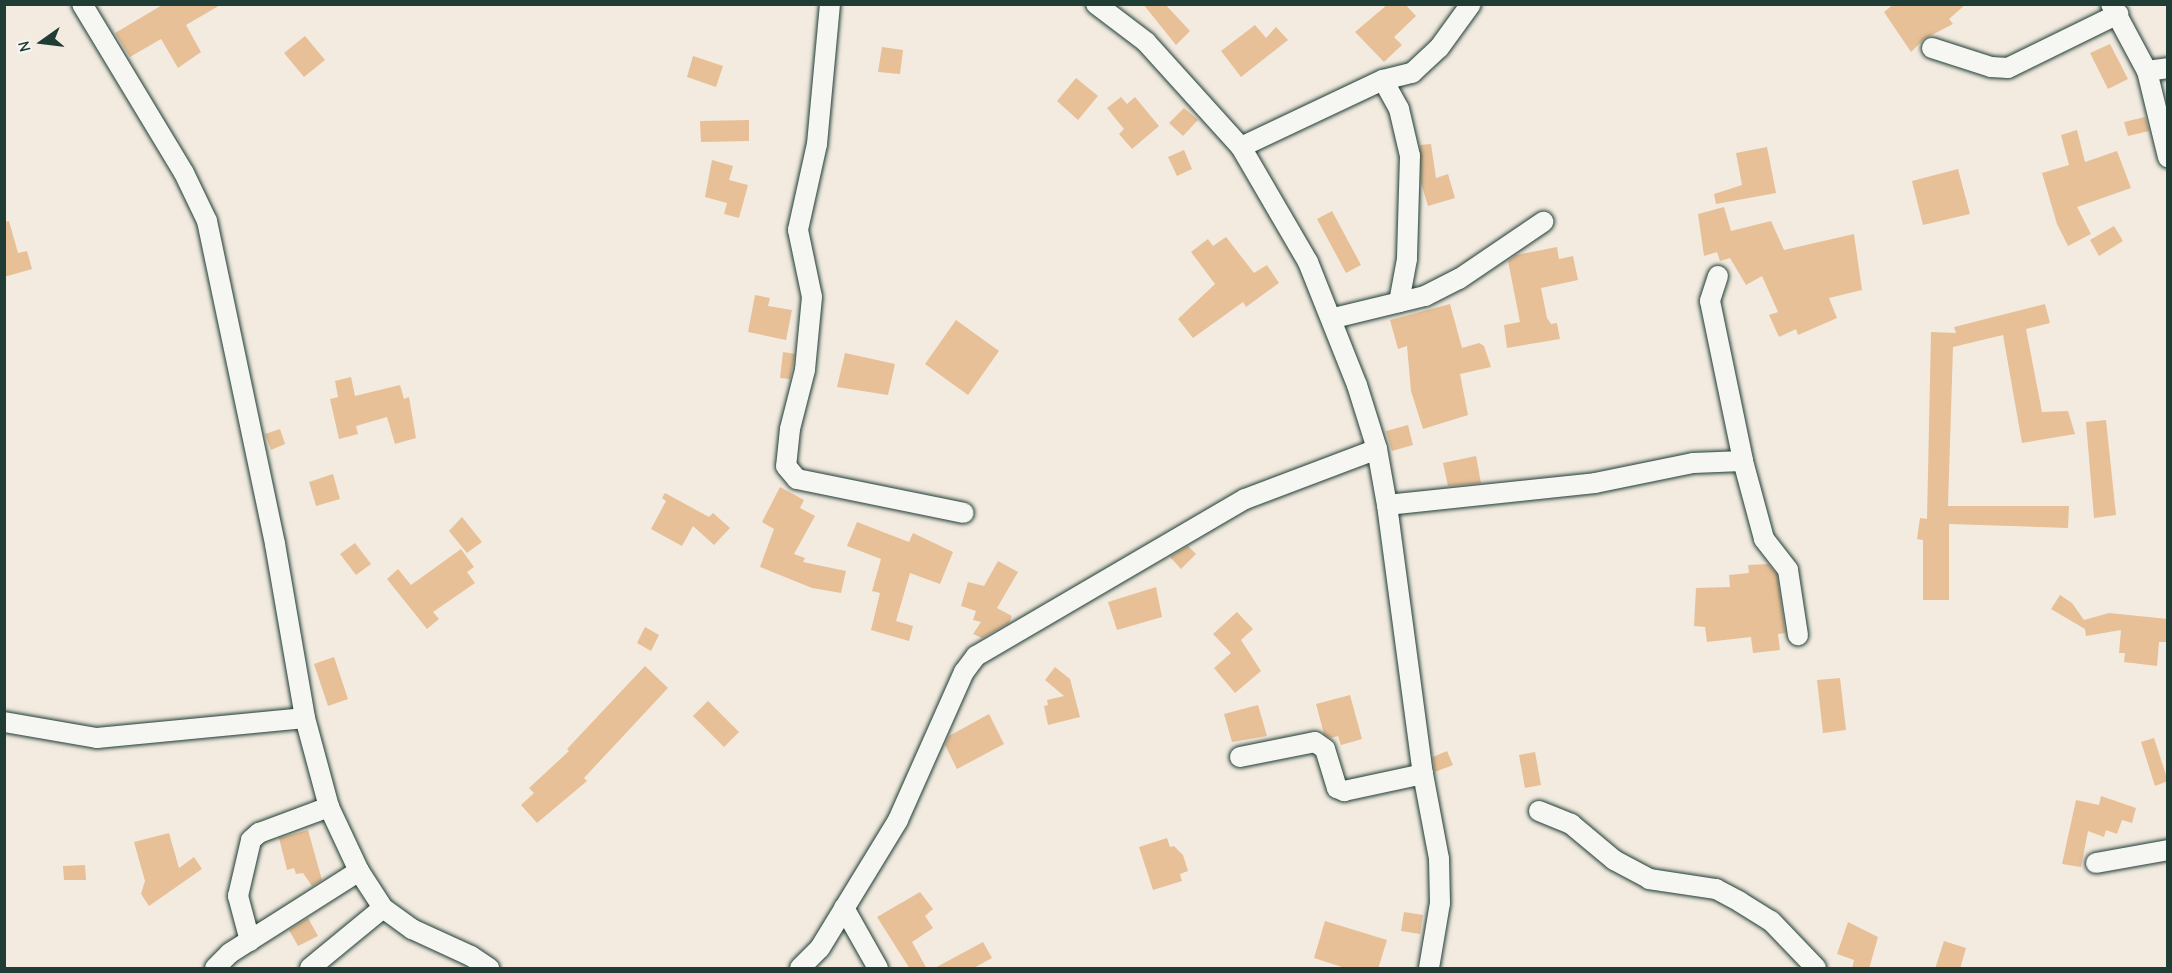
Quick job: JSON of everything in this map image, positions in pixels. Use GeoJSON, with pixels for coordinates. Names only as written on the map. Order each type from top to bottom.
{"type":"FeatureCollection","features":[{"type":"Feature","properties":{"kind":"street"},"geometry":{"type":"LineString","coordinates":[[82,4],[184,173],[207,221],[245,391],[305,718],[329,807],[359,871],[383,908],[412,929],[471,956],[489,969]]}},
{"type":"Feature","properties":{"kind":"street"},"geometry":{"type":"LineString","coordinates":[[830,4],[817,144],[798,230],[812,297],[805,370],[790,429],[786,466],[797,479],[964,513]]}},
{"type":"Feature","properties":{"kind":"street"},"geometry":{"type":"LineString","coordinates":[[1096,4],[1146,42],[1241,147],[1298,243],[1334,318],[1377,449],[1387,505],[1423,774],[1439,859],[1440,903],[1429,969]]}},
{"type":"Feature","properties":{"kind":"street"},"geometry":{"type":"LineString","coordinates":[[1241,147],[1383,80],[1412,73],[1439,48],[1471,4]]}},
{"type":"Feature","properties":{"kind":"street"},"geometry":{"type":"LineString","coordinates":[[1932,48],[1991,67],[2008,68],[2115,9],[2147,71],[2168,157]]}},
{"type":"Feature","properties":{"kind":"street"},"geometry":{"type":"LineString","coordinates":[[2147,71],[2168,68]]}},
{"type":"Feature","properties":{"kind":"street"},"geometry":{"type":"LineString","coordinates":[[1383,80],[1399,109],[1410,156],[1407,259],[1400,302]]}},
{"type":"Feature","properties":{"kind":"street"},"geometry":{"type":"LineString","coordinates":[[1334,318],[1425,296],[1459,279],[1543,222]]}},
{"type":"Feature","properties":{"kind":"street"},"geometry":{"type":"LineString","coordinates":[[1718,276],[1710,301],[1743,461],[1764,539],[1788,570],[1798,635]]}},
{"type":"Feature","properties":{"kind":"street"},"geometry":{"type":"LineString","coordinates":[[800,969],[820,948],[898,820],[964,672],[976,656],[1245,499],[1377,449]]}},
{"type":"Feature","properties":{"kind":"street"},"geometry":{"type":"LineString","coordinates":[[1387,505],[1595,483],[1693,463],[1743,461]]}},
{"type":"Feature","properties":{"kind":"street"},"geometry":{"type":"LineString","coordinates":[[4,722],[97,738],[305,718]]}},
{"type":"Feature","properties":{"kind":"street"},"geometry":{"type":"LineString","coordinates":[[1240,757],[1315,742],[1325,749],[1337,788],[1344,791],[1423,774]]}},
{"type":"Feature","properties":{"kind":"street"},"geometry":{"type":"LineString","coordinates":[[250,941],[238,896],[251,840],[259,833],[329,807]]}},
{"type":"Feature","properties":{"kind":"street"},"geometry":{"type":"LineString","coordinates":[[1539,811],[1572,824],[1614,860],[1649,879],[1716,889],[1740,902],[1771,921],[1816,969]]}},
{"type":"Feature","properties":{"kind":"street"},"geometry":{"type":"LineString","coordinates":[[2096,863],[2168,850]]}},
{"type":"Feature","properties":{"kind":"street"},"geometry":{"type":"LineString","coordinates":[[215,969],[250,941],[359,871]]}},
{"type":"Feature","properties":{"kind":"street"},"geometry":{"type":"LineString","coordinates":[[310,969],[383,908]]}},
{"type":"Feature","properties":{"kind":"street"},"geometry":{"type":"LineString","coordinates":[[844,908],[878,969]]}},
{"type":"Feature","properties":{"kind":"building"},"geometry":{"type":"Polygon","coordinates":[[[164,4],[222,4],[186,25],[201,52],[178,68],[161,39],[130,57],[115,33],[164,4]]]}},
{"type":"Feature","properties":{"kind":"building"},"geometry":{"type":"Polygon","coordinates":[[[1143,4],[1165,4],[1190,31],[1176,45],[1143,4]]]}},
{"type":"Feature","properties":{"kind":"building"},"geometry":{"type":"Polygon","coordinates":[[[1388,4],[1405,4],[1416,16],[1394,37],[1402,45],[1384,62],[1355,32],[1388,4]]]}},
{"type":"Feature","properties":{"kind":"building"},"geometry":{"type":"Polygon","coordinates":[[[1894,4],[1966,4],[1949,19],[1953,24],[1924,39],[1911,52],[1884,12],[1894,4]]]}},
{"type":"Feature","properties":{"kind":"building"},"geometry":{"type":"Polygon","coordinates":[[[1255,25],[1266,38],[1276,27],[1288,40],[1241,77],[1221,51],[1255,25]]]}},
{"type":"Feature","properties":{"kind":"building"},"geometry":{"type":"Polygon","coordinates":[[[305,36],[325,60],[304,77],[284,53],[305,36]]]}},
{"type":"Feature","properties":{"kind":"building"},"geometry":{"type":"Polygon","coordinates":[[[2110,44],[2128,79],[2108,89],[2090,53],[2110,44]]]}},
{"type":"Feature","properties":{"kind":"building"},"geometry":{"type":"Polygon","coordinates":[[[882,47],[903,50],[900,74],[878,72],[882,47]]]}},
{"type":"Feature","properties":{"kind":"building"},"geometry":{"type":"Polygon","coordinates":[[[693,56],[723,66],[716,87],[687,77],[693,56]]]}},
{"type":"Feature","properties":{"kind":"building"},"geometry":{"type":"Polygon","coordinates":[[[1076,78],[1098,96],[1078,120],[1057,101],[1076,78]]]}},
{"type":"Feature","properties":{"kind":"building"},"geometry":{"type":"Polygon","coordinates":[[[1121,97],[1127,104],[1135,97],[1159,126],[1132,149],[1119,134],[1124,129],[1107,108],[1121,97]]]}},
{"type":"Feature","properties":{"kind":"building"},"geometry":{"type":"Polygon","coordinates":[[[1184,108],[1198,120],[1183,136],[1169,123],[1184,108]]]}},
{"type":"Feature","properties":{"kind":"building"},"geometry":{"type":"Polygon","coordinates":[[[2145,117],[2149,131],[2128,136],[2124,122],[2145,117]]]}},
{"type":"Feature","properties":{"kind":"building"},"geometry":{"type":"Polygon","coordinates":[[[749,120],[749,141],[701,142],[700,121],[749,120]]]}},
{"type":"Feature","properties":{"kind":"building"},"geometry":{"type":"Polygon","coordinates":[[[2077,130],[2085,162],[2117,151],[2131,188],[2077,207],[2091,234],[2068,246],[2057,224],[2042,173],[2069,165],[2061,135],[2077,130]]]}},
{"type":"Feature","properties":{"kind":"building"},"geometry":{"type":"Polygon","coordinates":[[[1431,144],[1436,178],[1448,174],[1455,198],[1428,206],[1421,183],[1420,145],[1431,144]]]}},
{"type":"Feature","properties":{"kind":"building"},"geometry":{"type":"Polygon","coordinates":[[[1767,147],[1776,193],[1716,204],[1714,194],[1742,185],[1736,153],[1767,147]]]}},
{"type":"Feature","properties":{"kind":"building"},"geometry":{"type":"Polygon","coordinates":[[[1184,150],[1192,169],[1177,176],[1168,157],[1184,150]]]}},
{"type":"Feature","properties":{"kind":"building"},"geometry":{"type":"Polygon","coordinates":[[[712,160],[733,166],[729,180],[748,185],[739,218],[724,214],[727,203],[705,197],[712,160]]]}},
{"type":"Feature","properties":{"kind":"building"},"geometry":{"type":"Polygon","coordinates":[[[1958,169],[1970,214],[1923,225],[1912,181],[1958,169]]]}},
{"type":"Feature","properties":{"kind":"building"},"geometry":{"type":"Polygon","coordinates":[[[1724,207],[1731,231],[1771,221],[1784,250],[1854,234],[1862,290],[1829,298],[1837,318],[1798,335],[1796,329],[1779,337],[1769,315],[1778,312],[1762,276],[1746,285],[1730,258],[1720,261],[1717,252],[1704,256],[1698,214],[1724,207]]]}},
{"type":"Feature","properties":{"kind":"building"},"geometry":{"type":"Polygon","coordinates":[[[1332,211],[1361,265],[1346,273],[1317,219],[1332,211]]]}},
{"type":"Feature","properties":{"kind":"building"},"geometry":{"type":"Polygon","coordinates":[[[9,221],[18,253],[27,251],[32,269],[4,277],[4,222],[9,221]]]}},
{"type":"Feature","properties":{"kind":"building"},"geometry":{"type":"Polygon","coordinates":[[[2114,226],[2123,241],[2099,256],[2090,240],[2114,226]]]}},
{"type":"Feature","properties":{"kind":"building"},"geometry":{"type":"Polygon","coordinates":[[[1226,237],[1254,273],[1267,265],[1279,283],[1246,307],[1243,302],[1193,338],[1178,319],[1215,284],[1191,252],[1208,239],[1213,246],[1226,237]]]}},
{"type":"Feature","properties":{"kind":"building"},"geometry":{"type":"Polygon","coordinates":[[[1557,247],[1559,259],[1573,256],[1578,280],[1541,288],[1547,318],[1551,324],[1557,323],[1560,339],[1507,348],[1504,325],[1520,322],[1508,261],[1516,255],[1557,247]]]}},
{"type":"Feature","properties":{"kind":"building"},"geometry":{"type":"Polygon","coordinates":[[[755,295],[770,298],[768,306],[792,310],[786,340],[748,332],[755,295]]]}},
{"type":"Feature","properties":{"kind":"building"},"geometry":{"type":"Polygon","coordinates":[[[1450,304],[1462,348],[1479,343],[1484,346],[1491,367],[1460,374],[1468,415],[1423,429],[1411,391],[1407,346],[1398,349],[1390,320],[1450,304]]]}},
{"type":"Feature","properties":{"kind":"building"},"geometry":{"type":"Polygon","coordinates":[[[2045,304],[2050,323],[2026,329],[2042,412],[2068,411],[2075,434],[2022,443],[2003,335],[1953,347],[1948,506],[2069,506],[2068,528],[1949,524],[1949,600],[1923,600],[1923,540],[1917,539],[1920,518],[1927,519],[1931,332],[1956,333],[1954,327],[2045,304]]]}},
{"type":"Feature","properties":{"kind":"building"},"geometry":{"type":"Polygon","coordinates":[[[956,320],[999,351],[968,395],[925,364],[956,320]]]}},
{"type":"Feature","properties":{"kind":"building"},"geometry":{"type":"Polygon","coordinates":[[[783,352],[795,354],[790,379],[780,378],[783,352]]]}},
{"type":"Feature","properties":{"kind":"building"},"geometry":{"type":"Polygon","coordinates":[[[845,353],[895,364],[888,395],[837,387],[845,353]]]}},
{"type":"Feature","properties":{"kind":"building"},"geometry":{"type":"Polygon","coordinates":[[[351,377],[355,396],[400,385],[404,399],[409,397],[416,438],[395,444],[387,417],[356,426],[358,434],[339,439],[330,399],[338,397],[335,381],[351,377]]]}},
{"type":"Feature","properties":{"kind":"building"},"geometry":{"type":"Polygon","coordinates":[[[2106,420],[2116,515],[2094,518],[2086,422],[2106,420]]]}},
{"type":"Feature","properties":{"kind":"building"},"geometry":{"type":"Polygon","coordinates":[[[1408,425],[1413,445],[1392,451],[1386,431],[1408,425]]]}},
{"type":"Feature","properties":{"kind":"building"},"geometry":{"type":"Polygon","coordinates":[[[280,429],[285,444],[271,450],[265,434],[280,429]]]}},
{"type":"Feature","properties":{"kind":"building"},"geometry":{"type":"Polygon","coordinates":[[[1476,456],[1481,483],[1448,486],[1443,463],[1476,456]]]}},
{"type":"Feature","properties":{"kind":"building"},"geometry":{"type":"Polygon","coordinates":[[[333,474],[340,499],[316,506],[309,482],[333,474]]]}},
{"type":"Feature","properties":{"kind":"building"},"geometry":{"type":"Polygon","coordinates":[[[780,487],[804,500],[800,508],[815,516],[794,554],[805,558],[803,562],[846,571],[841,593],[812,588],[760,567],[774,529],[762,522],[780,487]]]}},
{"type":"Feature","properties":{"kind":"building"},"geometry":{"type":"Polygon","coordinates":[[[665,493],[709,517],[713,513],[730,528],[714,545],[693,526],[682,546],[651,529],[666,501],[662,498],[665,493]]]}},
{"type":"Feature","properties":{"kind":"building"},"geometry":{"type":"Polygon","coordinates":[[[462,517],[482,542],[467,553],[449,531],[462,517]]]}},
{"type":"Feature","properties":{"kind":"building"},"geometry":{"type":"Polygon","coordinates":[[[857,522],[909,542],[913,533],[953,552],[940,584],[910,573],[896,621],[913,626],[909,641],[871,630],[880,593],[872,591],[881,559],[847,546],[857,522]]]}},
{"type":"Feature","properties":{"kind":"building"},"geometry":{"type":"Polygon","coordinates":[[[355,543],[371,564],[356,575],[340,554],[355,543]]]}},
{"type":"Feature","properties":{"kind":"building"},"geometry":{"type":"Polygon","coordinates":[[[1188,546],[1196,554],[1181,569],[1170,557],[1188,546]]]}},
{"type":"Feature","properties":{"kind":"building"},"geometry":{"type":"Polygon","coordinates":[[[461,549],[474,567],[467,572],[475,583],[433,612],[439,619],[427,629],[387,579],[398,569],[411,585],[461,549]]]}},
{"type":"Feature","properties":{"kind":"building"},"geometry":{"type":"Polygon","coordinates":[[[998,561],[1018,572],[997,608],[1012,616],[1009,623],[982,638],[973,634],[981,622],[973,620],[976,611],[961,606],[968,582],[984,586],[998,561]]]}},
{"type":"Feature","properties":{"kind":"building"},"geometry":{"type":"Polygon","coordinates":[[[1768,564],[1777,575],[1784,623],[1785,633],[1778,634],[1780,650],[1753,653],[1751,637],[1707,642],[1705,627],[1694,626],[1696,588],[1730,587],[1729,575],[1749,573],[1748,565],[1768,564]]]}},
{"type":"Feature","properties":{"kind":"building"},"geometry":{"type":"Polygon","coordinates":[[[1156,587],[1162,617],[1117,630],[1108,602],[1156,587]]]}},
{"type":"Feature","properties":{"kind":"building"},"geometry":{"type":"Polygon","coordinates":[[[2060,595],[2072,603],[2084,620],[2109,613],[2168,619],[2166,642],[2159,642],[2157,666],[2124,662],[2125,653],[2119,653],[2121,630],[2086,636],[2085,629],[2051,609],[2060,595]]]}},
{"type":"Feature","properties":{"kind":"building"},"geometry":{"type":"Polygon","coordinates":[[[1237,612],[1253,629],[1241,640],[1261,671],[1235,693],[1214,668],[1231,653],[1213,634],[1237,612]]]}},
{"type":"Feature","properties":{"kind":"building"},"geometry":{"type":"Polygon","coordinates":[[[645,627],[659,635],[651,651],[637,643],[645,627]]]}},
{"type":"Feature","properties":{"kind":"building"},"geometry":{"type":"Polygon","coordinates":[[[334,657],[348,699],[328,706],[314,664],[334,657]]]}},
{"type":"Feature","properties":{"kind":"building"},"geometry":{"type":"Polygon","coordinates":[[[645,666],[668,688],[584,778],[587,781],[537,823],[521,805],[534,793],[529,788],[569,751],[567,749],[645,666]]]}},
{"type":"Feature","properties":{"kind":"building"},"geometry":{"type":"Polygon","coordinates":[[[1055,667],[1070,679],[1080,717],[1048,725],[1044,706],[1048,705],[1047,700],[1064,696],[1045,680],[1055,667]]]}},
{"type":"Feature","properties":{"kind":"building"},"geometry":{"type":"Polygon","coordinates":[[[1840,678],[1846,730],[1823,733],[1817,680],[1840,678]]]}},
{"type":"Feature","properties":{"kind":"building"},"geometry":{"type":"Polygon","coordinates":[[[1350,695],[1362,739],[1341,745],[1338,736],[1331,738],[1324,734],[1316,704],[1350,695]]]}},
{"type":"Feature","properties":{"kind":"building"},"geometry":{"type":"Polygon","coordinates":[[[708,701],[739,732],[724,747],[693,716],[708,701]]]}},
{"type":"Feature","properties":{"kind":"building"},"geometry":{"type":"Polygon","coordinates":[[[1258,705],[1267,736],[1232,742],[1224,714],[1258,705]]]}},
{"type":"Feature","properties":{"kind":"building"},"geometry":{"type":"Polygon","coordinates":[[[989,714],[1004,744],[957,769],[945,745],[949,736],[989,714]]]}},
{"type":"Feature","properties":{"kind":"building"},"geometry":{"type":"Polygon","coordinates":[[[2154,738],[2168,781],[2155,786],[2141,742],[2154,738]]]}},
{"type":"Feature","properties":{"kind":"building"},"geometry":{"type":"Polygon","coordinates":[[[1447,751],[1453,765],[1435,772],[1433,757],[1447,751]]]}},
{"type":"Feature","properties":{"kind":"building"},"geometry":{"type":"Polygon","coordinates":[[[1535,752],[1541,785],[1525,788],[1519,755],[1535,752]]]}},
{"type":"Feature","properties":{"kind":"building"},"geometry":{"type":"Polygon","coordinates":[[[2101,796],[2136,808],[2132,823],[2122,820],[2117,834],[2106,830],[2104,837],[2088,831],[2081,867],[2062,864],[2076,800],[2099,805],[2101,796]]]}},
{"type":"Feature","properties":{"kind":"building"},"geometry":{"type":"Polygon","coordinates":[[[308,830],[322,880],[312,886],[303,873],[296,874],[294,868],[287,870],[279,838],[308,830]]]}},
{"type":"Feature","properties":{"kind":"building"},"geometry":{"type":"Polygon","coordinates":[[[169,833],[179,868],[194,857],[202,869],[149,906],[141,894],[145,881],[134,842],[169,833]]]}},
{"type":"Feature","properties":{"kind":"building"},"geometry":{"type":"Polygon","coordinates":[[[1167,838],[1170,847],[1174,846],[1183,855],[1188,871],[1180,874],[1182,881],[1153,890],[1139,847],[1167,838]]]}},
{"type":"Feature","properties":{"kind":"building"},"geometry":{"type":"Polygon","coordinates":[[[85,865],[86,880],[64,880],[63,866],[85,865]]]}},
{"type":"Feature","properties":{"kind":"building"},"geometry":{"type":"Polygon","coordinates":[[[920,892],[933,909],[925,916],[933,928],[912,942],[927,969],[910,969],[877,917],[920,892]]]}},
{"type":"Feature","properties":{"kind":"building"},"geometry":{"type":"Polygon","coordinates":[[[1404,912],[1423,915],[1420,934],[1401,931],[1404,912]]]}},
{"type":"Feature","properties":{"kind":"building"},"geometry":{"type":"Polygon","coordinates":[[[308,918],[318,936],[298,946],[289,930],[308,918]]]}},
{"type":"Feature","properties":{"kind":"building"},"geometry":{"type":"Polygon","coordinates":[[[1325,921],[1387,940],[1378,969],[1348,969],[1314,958],[1325,921]]]}},
{"type":"Feature","properties":{"kind":"building"},"geometry":{"type":"Polygon","coordinates":[[[1848,922],[1878,937],[1869,969],[1852,969],[1854,960],[1837,954],[1848,922]]]}},
{"type":"Feature","properties":{"kind":"building"},"geometry":{"type":"Polygon","coordinates":[[[1944,941],[1966,948],[1960,969],[1935,969],[1944,941]]]}},
{"type":"Feature","properties":{"kind":"building"},"geometry":{"type":"Polygon","coordinates":[[[983,942],[992,958],[972,969],[933,969],[983,942]]]}}]}
